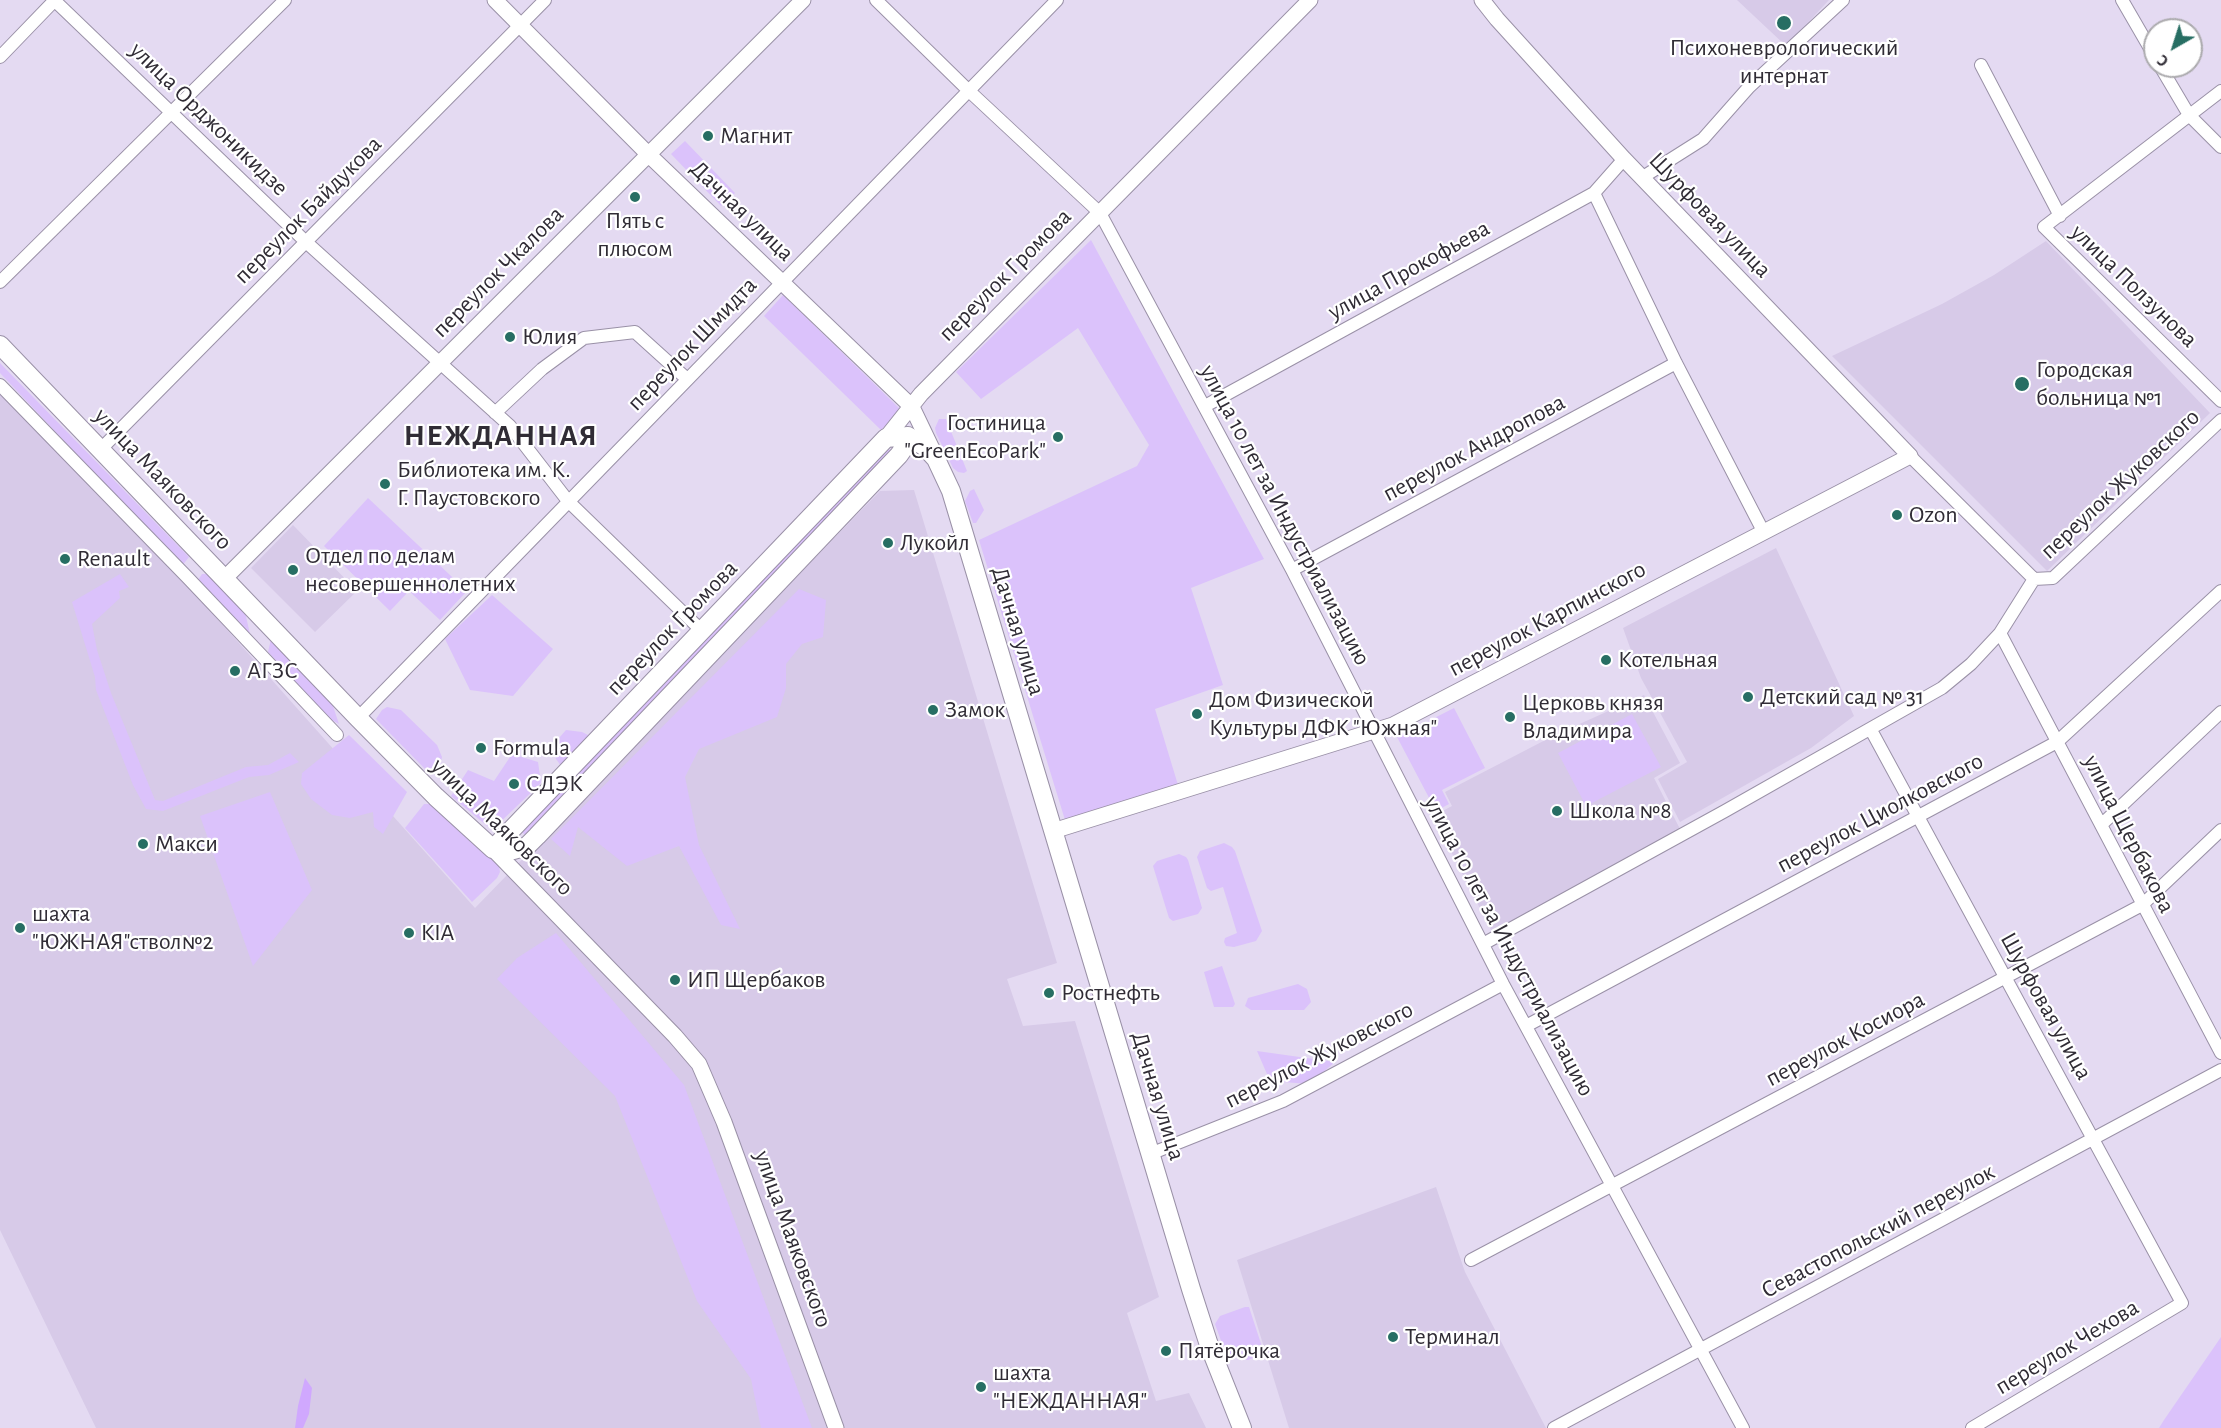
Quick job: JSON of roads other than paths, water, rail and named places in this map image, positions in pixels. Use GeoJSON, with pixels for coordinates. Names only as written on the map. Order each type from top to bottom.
{"type":"FeatureCollection","features":[{"type":"Feature","properties":{"kind":"main road","name":"улица Маяковского"},"geometry":{"type":"LineString","coordinates":[[0,345],[358,718],[436,797],[493,849]]}},
{"type":"Feature","properties":{"kind":"main road"},"geometry":{"type":"LineString","coordinates":[[886,438],[908,436],[925,447],[934,463]]}},
{"type":"Feature","properties":{"kind":"main road","name":"переулок Громова"},"geometry":{"type":"LineString","coordinates":[[493,849],[503,851],[527,846],[899,454],[906,445],[908,436]]}},
{"type":"Feature","properties":{"kind":"main road","name":"переулок Громова"},"geometry":{"type":"LineString","coordinates":[[493,849],[886,438]]}},
{"type":"Feature","properties":{"kind":"main road"},"geometry":{"type":"LineString","coordinates":[[899,454],[910,454],[934,463]]}},
{"type":"Feature","properties":{"kind":"main road","name":"Дачная улица"},"geometry":{"type":"LineString","coordinates":[[934,463],[948,484],[967,542],[1049,832],[1110,1036],[1196,1319],[1233,1428]]}},
{"type":"Feature","properties":{"kind":"main road","name":"Дачная улица"},"geometry":{"type":"LineString","coordinates":[[1220,1386],[1242,1428]]}},
{"type":"Feature","properties":{"kind":"street"},"geometry":{"type":"LineString","coordinates":[[0,57],[54,0]]}},
{"type":"Feature","properties":{"kind":"street","name":"улица Орджоникидзе"},"geometry":{"type":"LineString","coordinates":[[54,0],[306,242],[510,426],[568,501],[702,631]]}},
{"type":"Feature","properties":{"kind":"street"},"geometry":{"type":"LineString","coordinates":[[0,282],[285,0]]}},
{"type":"Feature","properties":{"kind":"street","name":"Дачная улица"},"geometry":{"type":"LineString","coordinates":[[495,0],[649,154],[912,407],[934,463]]}},
{"type":"Feature","properties":{"kind":"street","name":"переулок Байдукова"},"geometry":{"type":"LineString","coordinates":[[101,449],[545,0]]}},
{"type":"Feature","properties":{"kind":"street","name":"переулок Чкалова"},"geometry":{"type":"LineString","coordinates":[[225,578],[803,0]]}},
{"type":"Feature","properties":{"kind":"street","name":"улица 10 лет за Индустриализацию"},"geometry":{"type":"LineString","coordinates":[[876,0],[968,90],[1100,213],[1292,570],[1503,984],[1743,1428]]}},
{"type":"Feature","properties":{"kind":"street","name":"переулок Шмидта"},"geometry":{"type":"LineString","coordinates":[[358,718],[1057,0]]}},
{"type":"Feature","properties":{"kind":"street","name":"переулок Громова"},"geometry":{"type":"LineString","coordinates":[[886,438],[921,394],[1310,0]]}},
{"type":"Feature","properties":{"kind":"street","name":"Шурфовая улица"},"geometry":{"type":"LineString","coordinates":[[1482,0],[1624,159],[1910,456]]}},
{"type":"Feature","properties":{"kind":"street"},"geometry":{"type":"LineString","coordinates":[[1643,177],[1703,139],[1749,87],[1843,0]]}},
{"type":"Feature","properties":{"kind":"street"},"geometry":{"type":"LineString","coordinates":[[2122,0],[2143,36]]}},
{"type":"Feature","properties":{"kind":"street"},"geometry":{"type":"LineString","coordinates":[[1981,65],[2060,216],[2221,91]]}},
{"type":"Feature","properties":{"kind":"street"},"geometry":{"type":"LineString","coordinates":[[2167,78],[2189,115],[2221,147]]}},
{"type":"Feature","properties":{"kind":"street","name":"улица Прокофьева"},"geometry":{"type":"LineString","coordinates":[[1205,406],[1594,193],[1624,159]]}},
{"type":"Feature","properties":{"kind":"street"},"geometry":{"type":"LineString","coordinates":[[1594,193],[1676,363],[1763,531]]}},
{"type":"Feature","properties":{"kind":"street","name":"улица Ползунова"},"geometry":{"type":"LineString","coordinates":[[2060,216],[2044,227],[2221,401]]}},
{"type":"Feature","properties":{"kind":"street"},"geometry":{"type":"LineString","coordinates":[[495,413],[542,369],[584,338],[635,332],[687,379]]}},
{"type":"Feature","properties":{"kind":"street","name":"переулок Андропова"},"geometry":{"type":"LineString","coordinates":[[1292,570],[1676,363]]}},
{"type":"Feature","properties":{"kind":"street"},"geometry":{"type":"LineString","coordinates":[[0,385],[337,735]]}},
{"type":"Feature","properties":{"kind":"street"},"geometry":{"type":"LineString","coordinates":[[908,436],[912,407]]}},
{"type":"Feature","properties":{"kind":"street","name":"переулок Жуковского"},"geometry":{"type":"LineString","coordinates":[[1483,944],[1871,730],[1942,688],[1971,664],[2000,633],[2034,579],[2053,578],[2221,420]]}},
{"type":"Feature","properties":{"kind":"street"},"geometry":{"type":"LineString","coordinates":[[1910,456],[2034,579]]}},
{"type":"Feature","properties":{"kind":"street","name":"переулок Карпинского"},"geometry":{"type":"LineString","coordinates":[[1049,832],[1393,725],[1910,456]]}},
{"type":"Feature","properties":{"kind":"street","name":"переулок Циолковского"},"geometry":{"type":"LineString","coordinates":[[1526,1026],[2057,742],[2221,591]]}},
{"type":"Feature","properties":{"kind":"street","name":"улица Щербакова"},"geometry":{"type":"LineString","coordinates":[[2000,633],[2221,1053]]}},
{"type":"Feature","properties":{"kind":"street"},"geometry":{"type":"LineString","coordinates":[[2101,825],[2221,712]]}},
{"type":"Feature","properties":{"kind":"street","name":"Шурфовая улица"},"geometry":{"type":"LineString","coordinates":[[1871,730],[2182,1303]]}},
{"type":"Feature","properties":{"kind":"street","name":"переулок Косиора"},"geometry":{"type":"LineString","coordinates":[[1471,1260],[2142,905],[2221,830]]}},
{"type":"Feature","properties":{"kind":"street","name":"улица Маяковского"},"geometry":{"type":"LineString","coordinates":[[493,849],[675,1036],[699,1064],[724,1122],[836,1428]]}},
{"type":"Feature","properties":{"kind":"street","name":"переулок Жуковского"},"geometry":{"type":"LineString","coordinates":[[1146,1155],[1283,1101],[1503,984]]}},
{"type":"Feature","properties":{"kind":"street","name":"Севастопольский переулок"},"geometry":{"type":"LineString","coordinates":[[1554,1428],[2221,1070]]}},
{"type":"Feature","properties":{"kind":"street","name":"переулок Чехова"},"geometry":{"type":"LineString","coordinates":[[1972,1428],[2182,1303]]}},
{"type":"Feature","properties":{"kind":"place","name":"Психоневрологический интернат"},"geometry":{"type":"Point","coordinates":[1784,23]}},
{"type":"Feature","properties":{"kind":"place","name":"Магнит"},"geometry":{"type":"Point","coordinates":[708,136]}},
{"type":"Feature","properties":{"kind":"place","name":"Пять с плюсом"},"geometry":{"type":"Point","coordinates":[635,197]}},
{"type":"Feature","properties":{"kind":"place","name":"Юлия"},"geometry":{"type":"Point","coordinates":[510,337]}},
{"type":"Feature","properties":{"kind":"place","name":"Городская больница №1"},"geometry":{"type":"Point","coordinates":[2022,384]}},
{"type":"Feature","properties":{"kind":"place","name":"Гостиница \"GreenEcoPark\""},"geometry":{"type":"Point","coordinates":[1058,437]}},
{"type":"Feature","properties":{"kind":"place","name":"Библиотека им. К. Г. Паустовского"},"geometry":{"type":"Point","coordinates":[385,484]}},
{"type":"Feature","properties":{"kind":"place","name":"Ozon"},"geometry":{"type":"Point","coordinates":[1897,515]}},
{"type":"Feature","properties":{"kind":"place","name":"Лукойл"},"geometry":{"type":"Point","coordinates":[888,543]}},
{"type":"Feature","properties":{"kind":"place","name":"Renault"},"geometry":{"type":"Point","coordinates":[65,559]}},
{"type":"Feature","properties":{"kind":"place","name":"Отдел по делам несовершеннолетних"},"geometry":{"type":"Point","coordinates":[293,570]}},
{"type":"Feature","properties":{"kind":"place","name":"Котельная"},"geometry":{"type":"Point","coordinates":[1606,660]}},
{"type":"Feature","properties":{"kind":"place","name":"АГЗС"},"geometry":{"type":"Point","coordinates":[235,671]}},
{"type":"Feature","properties":{"kind":"place","name":"Детский сад № 31"},"geometry":{"type":"Point","coordinates":[1748,697]}},
{"type":"Feature","properties":{"kind":"place","name":"Замок"},"geometry":{"type":"Point","coordinates":[933,710]}},
{"type":"Feature","properties":{"kind":"place","name":"Дом Физической Культуры ДФК \"Южная\""},"geometry":{"type":"Point","coordinates":[1197,714]}},
{"type":"Feature","properties":{"kind":"place","name":"Церковь князя Владимира"},"geometry":{"type":"Point","coordinates":[1510,717]}},
{"type":"Feature","properties":{"kind":"place","name":"Formula"},"geometry":{"type":"Point","coordinates":[481,748]}},
{"type":"Feature","properties":{"kind":"place","name":"СДЭК"},"geometry":{"type":"Point","coordinates":[514,784]}},
{"type":"Feature","properties":{"kind":"place","name":"Школа №8"},"geometry":{"type":"Point","coordinates":[1557,811]}},
{"type":"Feature","properties":{"kind":"place","name":"Макси"},"geometry":{"type":"Point","coordinates":[143,844]}},
{"type":"Feature","properties":{"kind":"place","name":"шахта \"ЮЖНАЯ\"ствол№2"},"geometry":{"type":"Point","coordinates":[20,928]}},
{"type":"Feature","properties":{"kind":"place","name":"KIA"},"geometry":{"type":"Point","coordinates":[409,933]}},
{"type":"Feature","properties":{"kind":"place","name":"ИП Щербаков"},"geometry":{"type":"Point","coordinates":[675,980]}},
{"type":"Feature","properties":{"kind":"place","name":"Ростнефть"},"geometry":{"type":"Point","coordinates":[1049,993]}},
{"type":"Feature","properties":{"kind":"place","name":"Терминал"},"geometry":{"type":"Point","coordinates":[1393,1337]}},
{"type":"Feature","properties":{"kind":"place","name":"Пятёрочка"},"geometry":{"type":"Point","coordinates":[1166,1351]}},
{"type":"Feature","properties":{"kind":"place","name":"шахта \"НЕЖДАННАЯ\""},"geometry":{"type":"Point","coordinates":[981,1387]}},
{"type":"Feature","properties":{"kind":"district","name":"НЕЖДАННАЯ"},"geometry":{"type":"Point","coordinates":[501,436]}}]}
